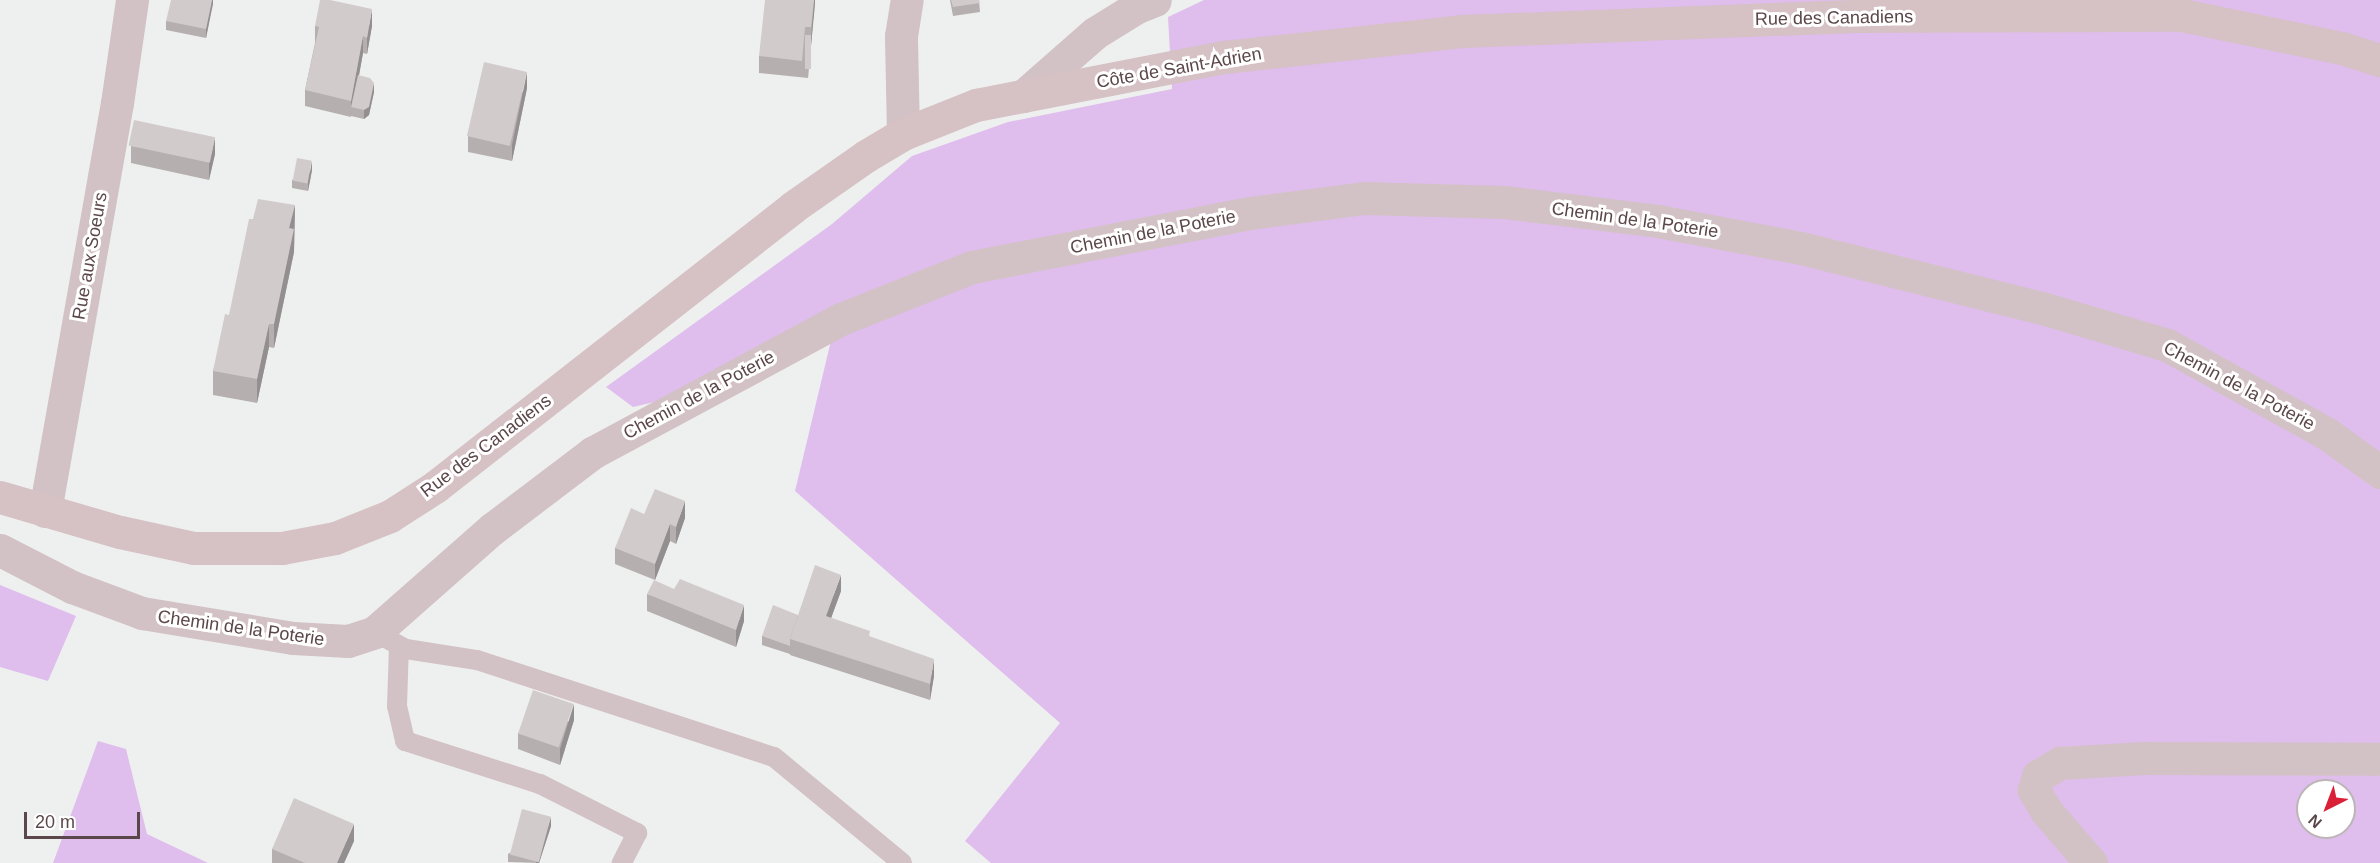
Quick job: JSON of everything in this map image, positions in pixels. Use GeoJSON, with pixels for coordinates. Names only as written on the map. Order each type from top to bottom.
{"type":"FeatureCollection","features":[{"type":"Feature","properties":{"kind":"main road","name":"Rue des Canadiens"},"geometry":{"type":"LineString","coordinates":[[1462,31],[1854,16],[2182,15],[2342,48],[2380,60]]}},
{"type":"Feature","properties":{"kind":"main road","name":"Côte de Saint-Adrien"},"geometry":{"type":"LineString","coordinates":[[903,134],[976,105],[1224,57],[1462,31]]}},
{"type":"Feature","properties":{"kind":"main road","name":"Rue des Canadiens"},"geometry":{"type":"LineString","coordinates":[[0,497],[120,532],[194,548],[282,548],[335,538],[390,516],[469,462],[793,207],[866,156],[903,134]]}},
{"type":"Feature","properties":{"kind":"street","name":"Rue aux Soeurs"},"geometry":{"type":"LineString","coordinates":[[45,511],[117,104],[132,0]]}},
{"type":"Feature","properties":{"kind":"street"},"geometry":{"type":"LineString","coordinates":[[903,134],[901,36],[907,0]]}},
{"type":"Feature","properties":{"kind":"street"},"geometry":{"type":"LineString","coordinates":[[1023,96],[1095,33],[1137,7],[1155,0]]}},
{"type":"Feature","properties":{"kind":"street","name":"Chemin de la Poterie"},"geometry":{"type":"LineString","coordinates":[[0,550],[72,587],[142,614],[293,638],[348,641],[387,639],[492,529],[592,453],[841,319],[972,267],[1250,213],[1364,198],[1504,202],[1658,221],[1801,248],[2042,308],[2167,345],[2326,433],[2380,472]]}},
{"type":"Feature","properties":{"kind":"street"},"geometry":{"type":"LineString","coordinates":[[2091,863],[2047,812],[2034,790],[2038,776],[2060,763],[2144,758],[2380,759]]}},
{"type":"Feature","properties":{"kind":"lane"},"geometry":{"type":"LineString","coordinates":[[622,863],[637,833],[540,784],[405,741],[387,639],[477,660],[774,757],[902,863]]}},
{"type":"Feature","properties":{"kind":"shaded area"},"geometry":{"type":"Polygon","coordinates":[[[1204,0],[2380,0],[2380,863],[991,863],[965,841],[1060,723],[795,491],[840,303],[663,400],[633,407],[606,387],[832,224],[912,156],[1008,122],[1172,89],[1168,17],[1204,0]]]}},
{"type":"Feature","properties":{"kind":"shaded area"},"geometry":{"type":"Polygon","coordinates":[[[0,585],[76,616],[48,681],[0,667],[0,585]]]}},
{"type":"Feature","properties":{"kind":"shaded area"},"geometry":{"type":"Polygon","coordinates":[[[98,741],[126,749],[147,834],[208,863],[53,863],[98,741]]]}},
{"type":"Feature","properties":{"kind":"building"},"geometry":{"type":"Polygon","coordinates":[[[171,0],[212,0],[206,29],[166,21],[171,0]]]}},
{"type":"Feature","properties":{"kind":"building"},"geometry":{"type":"Polygon","coordinates":[[[320,0],[372,9],[367,38],[363,36],[351,101],[305,90],[319,27],[315,26],[320,0]]]}},
{"type":"Feature","properties":{"kind":"building"},"geometry":{"type":"Polygon","coordinates":[[[765,0],[814,0],[811,27],[805,27],[802,61],[759,56],[765,0]]]}},
{"type":"Feature","properties":{"kind":"building"},"geometry":{"type":"Polygon","coordinates":[[[951,0],[979,0],[980,3],[953,7],[951,0]]]}},
{"type":"Feature","properties":{"kind":"building"},"geometry":{"type":"Polygon","coordinates":[[[805,35],[811,35],[811,69],[805,69],[805,35]]]}},
{"type":"Feature","properties":{"kind":"building"},"geometry":{"type":"Polygon","coordinates":[[[484,62],[527,72],[510,146],[467,136],[484,62]]]}},
{"type":"Feature","properties":{"kind":"building"},"geometry":{"type":"Polygon","coordinates":[[[358,75],[370,78],[374,83],[369,107],[364,110],[351,107],[358,75]]]}},
{"type":"Feature","properties":{"kind":"building"},"geometry":{"type":"Polygon","coordinates":[[[134,120],[215,137],[210,163],[129,145],[134,120]]]}},
{"type":"Feature","properties":{"kind":"building"},"geometry":{"type":"Polygon","coordinates":[[[297,158],[312,161],[307,183],[293,181],[297,158]]]}},
{"type":"Feature","properties":{"kind":"building"},"geometry":{"type":"Polygon","coordinates":[[[258,199],[295,205],[289,228],[294,229],[274,324],[269,324],[257,379],[213,371],[225,314],[229,315],[249,219],[253,219],[258,199]]]}},
{"type":"Feature","properties":{"kind":"building"},"geometry":{"type":"Polygon","coordinates":[[[655,489],[685,501],[676,527],[670,524],[655,564],[615,548],[631,508],[644,514],[655,489]]]}},
{"type":"Feature","properties":{"kind":"building"},"geometry":{"type":"Polygon","coordinates":[[[815,565],[841,575],[826,616],[870,631],[869,636],[934,659],[930,684],[790,639],[815,565]]]}},
{"type":"Feature","properties":{"kind":"building"},"geometry":{"type":"Polygon","coordinates":[[[680,579],[744,605],[736,630],[647,594],[654,580],[674,589],[680,579]]]}},
{"type":"Feature","properties":{"kind":"building"},"geometry":{"type":"Polygon","coordinates":[[[773,605],[798,615],[790,646],[762,636],[773,605]]]}},
{"type":"Feature","properties":{"kind":"building"},"geometry":{"type":"Polygon","coordinates":[[[533,690],[574,704],[559,747],[518,733],[533,690]]]}},
{"type":"Feature","properties":{"kind":"building"},"geometry":{"type":"Polygon","coordinates":[[[294,798],[354,824],[337,863],[305,863],[272,849],[294,798]]]}},
{"type":"Feature","properties":{"kind":"building"},"geometry":{"type":"Polygon","coordinates":[[[522,809],[551,817],[539,862],[510,854],[522,809]]]}}]}
